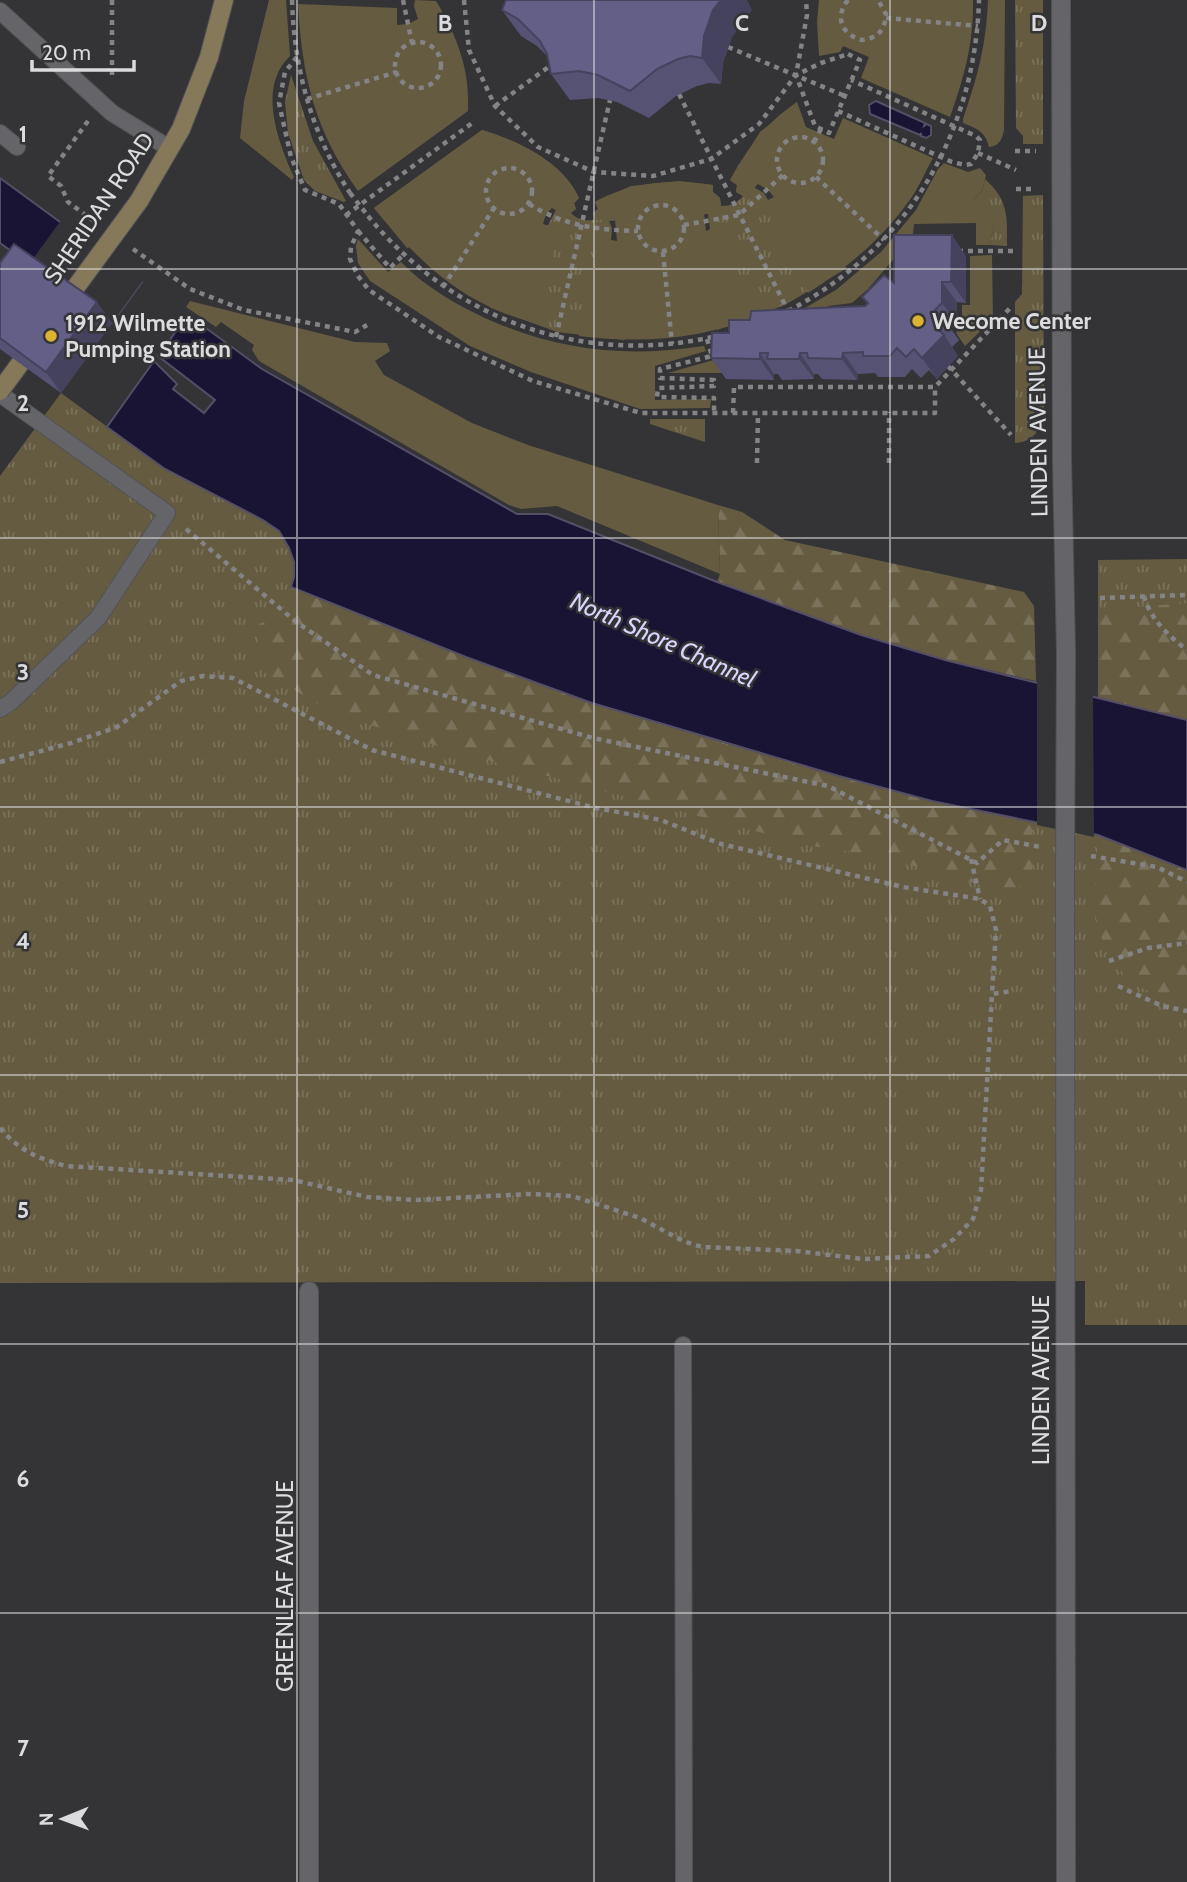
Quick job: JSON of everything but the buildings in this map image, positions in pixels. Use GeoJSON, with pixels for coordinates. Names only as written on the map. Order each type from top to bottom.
{"type":"FeatureCollection","features":[{"type":"Feature","properties":{"kind":"street","name":"SHERIDAN ROAD"},"geometry":{"type":"LineString","coordinates":[[0,392],[139,201],[181,129],[209,57],[224,0]]}},
{"type":"Feature","properties":{"kind":"street","name":"LINDEN AVENUE"},"geometry":{"type":"LineString","coordinates":[[1061,0],[1062,460],[1066,653],[1066,1882]]}},
{"type":"Feature","properties":{"kind":"street","name":"GREENLEAF AVENUE"},"geometry":{"type":"LineString","coordinates":[[309,1291],[309,1882]]}},
{"type":"Feature","properties":{"kind":"lane"},"geometry":{"type":"LineString","coordinates":[[0,11],[112,113],[169,148]]}},
{"type":"Feature","properties":{"kind":"lane"},"geometry":{"type":"LineString","coordinates":[[0,133],[18,147]]}},
{"type":"Feature","properties":{"kind":"lane"},"geometry":{"type":"LineString","coordinates":[[0,392],[167,513],[98,618],[11,702],[0,709]]}},
{"type":"Feature","properties":{"kind":"lane"},"geometry":{"type":"LineString","coordinates":[[683,1345],[684,1882]]}},
{"type":"Feature","properties":{"kind":"path"},"geometry":{"type":"LineString","coordinates":[[102,226],[68,202],[61,186],[48,176],[112,90],[112,0]]}},
{"type":"Feature","properties":{"kind":"path"},"geometry":{"type":"LineString","coordinates":[[292,0],[297,57],[319,135],[350,192],[368,216],[403,255],[443,287],[502,319],[556,337],[615,346],[672,344],[725,335]]}},
{"type":"Feature","properties":{"kind":"path"},"geometry":{"type":"LineString","coordinates":[[403,0],[412,43]]}},
{"type":"Feature","properties":{"kind":"path"},"geometry":{"type":"LineString","coordinates":[[464,0],[469,50],[495,106],[538,147],[594,172],[653,176],[711,159],[759,124],[796,75],[807,15],[806,0]]}},
{"type":"Feature","properties":{"kind":"path"},"geometry":{"type":"LineString","coordinates":[[848,0],[843,6],[840,20],[848,34],[862,40],[877,36],[883,30],[886,18],[884,7],[878,0]]}},
{"type":"Feature","properties":{"kind":"path"},"geometry":{"type":"LineString","coordinates":[[778,316],[845,275],[884,240],[909,211],[954,126],[974,61],[979,0]]}},
{"type":"Feature","properties":{"kind":"path"},"geometry":{"type":"LineString","coordinates":[[886,18],[978,26]]}},
{"type":"Feature","properties":{"kind":"path"},"geometry":{"type":"LineString","coordinates":[[422,42],[435,49],[441,62],[438,78],[433,83],[418,88],[403,82],[397,72],[398,54],[402,48],[412,43],[422,42]]}},
{"type":"Feature","properties":{"kind":"path"},"geometry":{"type":"LineString","coordinates":[[728,47],[845,96]]}},
{"type":"Feature","properties":{"kind":"path"},"geometry":{"type":"LineString","coordinates":[[848,54],[860,60],[829,133],[815,126],[796,75],[848,54]]}},
{"type":"Feature","properties":{"kind":"path"},"geometry":{"type":"LineString","coordinates":[[297,57],[285,72],[279,103],[291,157],[305,190],[339,204],[390,268],[403,255]]}},
{"type":"Feature","properties":{"kind":"path"},"geometry":{"type":"LineString","coordinates":[[495,106],[554,63]]}},
{"type":"Feature","properties":{"kind":"path"},"geometry":{"type":"LineString","coordinates":[[307,99],[397,72]]}},
{"type":"Feature","properties":{"kind":"path"},"geometry":{"type":"LineString","coordinates":[[838,111],[965,165],[971,164],[978,153],[980,140],[851,79]]}},
{"type":"Feature","properties":{"kind":"path"},"geometry":{"type":"LineString","coordinates":[[679,94],[788,311]]}},
{"type":"Feature","properties":{"kind":"path"},"geometry":{"type":"LineString","coordinates":[[556,337],[610,100]]}},
{"type":"Feature","properties":{"kind":"path"},"geometry":{"type":"LineString","coordinates":[[346,215],[475,121]]}},
{"type":"Feature","properties":{"kind":"path"},"geometry":{"type":"LineString","coordinates":[[814,142],[821,130]]}},
{"type":"Feature","properties":{"kind":"path"},"geometry":{"type":"LineString","coordinates":[[797,137],[814,142],[823,157],[823,164],[816,177],[800,183],[783,175],[777,163],[784,143],[797,137]]}},
{"type":"Feature","properties":{"kind":"path"},"geometry":{"type":"LineString","coordinates":[[1016,151],[1043,151]]}},
{"type":"Feature","properties":{"kind":"path"},"geometry":{"type":"LineString","coordinates":[[978,153],[1016,170]]}},
{"type":"Feature","properties":{"kind":"path"},"geometry":{"type":"LineString","coordinates":[[506,168],[520,171],[530,181],[532,196],[529,204],[516,213],[508,214],[494,208],[489,202],[486,187],[493,174],[506,168]]}},
{"type":"Feature","properties":{"kind":"path"},"geometry":{"type":"LineString","coordinates":[[684,225],[739,215],[783,175]]}},
{"type":"Feature","properties":{"kind":"path"},"geometry":{"type":"LineString","coordinates":[[816,177],[884,240]]}},
{"type":"Feature","properties":{"kind":"path"},"geometry":{"type":"LineString","coordinates":[[1016,189],[1043,189]]}},
{"type":"Feature","properties":{"kind":"path"},"geometry":{"type":"LineString","coordinates":[[529,204],[551,218],[581,227],[638,231]]}},
{"type":"Feature","properties":{"kind":"path"},"geometry":{"type":"LineString","coordinates":[[665,205],[678,212],[684,225],[680,241],[675,247],[663,251],[646,246],[638,231],[638,224],[645,212],[657,206],[665,205]]}},
{"type":"Feature","properties":{"kind":"path"},"geometry":{"type":"LineString","coordinates":[[443,287],[494,208]]}},
{"type":"Feature","properties":{"kind":"path"},"geometry":{"type":"LineString","coordinates":[[358,231],[351,247],[350,260],[358,276],[369,290],[439,337],[533,381],[641,413],[935,412],[935,387],[950,368],[1012,307]]}},
{"type":"Feature","properties":{"kind":"path"},"geometry":{"type":"LineString","coordinates":[[124,242],[190,289],[244,310],[355,332],[367,325]]}},
{"type":"Feature","properties":{"kind":"path"},"geometry":{"type":"LineString","coordinates":[[663,251],[672,344]]}},
{"type":"Feature","properties":{"kind":"path"},"geometry":{"type":"LineString","coordinates":[[954,251],[1017,251]]}},
{"type":"Feature","properties":{"kind":"path"},"geometry":{"type":"LineString","coordinates":[[707,339],[712,356],[660,369],[660,378],[714,380],[715,386],[658,388],[657,397],[714,398],[714,413]]}},
{"type":"Feature","properties":{"kind":"path"},"geometry":{"type":"LineString","coordinates":[[950,368],[1011,435]]}},
{"type":"Feature","properties":{"kind":"path"},"geometry":{"type":"LineString","coordinates":[[733,413],[734,387],[935,387]]}},
{"type":"Feature","properties":{"kind":"path"},"geometry":{"type":"LineString","coordinates":[[889,412],[889,463]]}},
{"type":"Feature","properties":{"kind":"path"},"geometry":{"type":"LineString","coordinates":[[757,463],[758,413]]}},
{"type":"Feature","properties":{"kind":"path"},"geometry":{"type":"LineString","coordinates":[[167,513],[295,621],[373,675],[593,738],[828,786],[977,863],[1003,840],[1054,849]]}},
{"type":"Feature","properties":{"kind":"path"},"geometry":{"type":"LineString","coordinates":[[1100,598],[1187,594]]}},
{"type":"Feature","properties":{"kind":"path"},"geometry":{"type":"LineString","coordinates":[[1144,596],[1163,629],[1187,650]]}},
{"type":"Feature","properties":{"kind":"path"},"geometry":{"type":"LineString","coordinates":[[0,762],[10,757],[71,743],[117,727],[181,681],[203,676],[233,678],[372,750],[596,808],[661,820],[721,844],[903,887],[980,900],[990,905],[996,930],[981,1189],[973,1219],[954,1239],[929,1256],[863,1259],[797,1251],[702,1247],[683,1241],[640,1218],[572,1196],[528,1194],[416,1200],[367,1197],[293,1180],[66,1166],[36,1157],[11,1140],[0,1128]]}},
{"type":"Feature","properties":{"kind":"path"},"geometry":{"type":"LineString","coordinates":[[1079,853],[1157,867],[1187,882]]}},
{"type":"Feature","properties":{"kind":"path"},"geometry":{"type":"LineString","coordinates":[[971,859],[980,900]]}},
{"type":"Feature","properties":{"kind":"path"},"geometry":{"type":"LineString","coordinates":[[1109,961],[1148,948],[1187,943]]}},
{"type":"Feature","properties":{"kind":"path"},"geometry":{"type":"LineString","coordinates":[[1118,986],[1162,1006],[1187,1011]]}},
{"type":"Feature","properties":{"kind":"path"},"geometry":{"type":"LineString","coordinates":[[992,994],[1013,990]]}},
{"type":"Feature","properties":{"kind":"green space"},"geometry":{"type":"Polygon","coordinates":[[[269,0],[286,0],[290,56],[274,83],[273,99],[277,132],[294,177],[292,180],[240,138],[244,101],[269,0]]]}},
{"type":"Feature","properties":{"kind":"green space"},"geometry":{"type":"Polygon","coordinates":[[[415,0],[436,1],[450,27],[461,53],[467,81],[468,111],[358,191],[331,147],[313,102],[303,56],[298,4],[397,8],[397,25],[418,19],[415,0]]]}},
{"type":"Feature","properties":{"kind":"green space"},"geometry":{"type":"Polygon","coordinates":[[[819,0],[973,0],[967,60],[950,117],[861,78],[869,57],[843,46],[840,52],[819,56],[819,0]]]}},
{"type":"Feature","properties":{"kind":"green space"},"geometry":{"type":"Polygon","coordinates":[[[988,0],[1005,0],[1004,130],[1000,142],[989,147],[983,134],[963,123],[980,60],[988,0]]]}},
{"type":"Feature","properties":{"kind":"green space"},"geometry":{"type":"Polygon","coordinates":[[[1015,0],[1043,0],[1043,144],[1023,144],[1023,136],[1016,128],[1015,0]]]}},
{"type":"Feature","properties":{"kind":"green space"},"geometry":{"type":"Polygon","coordinates":[[[291,75],[313,141],[346,201],[344,202],[315,191],[304,180],[288,133],[285,102],[291,75]]]}},
{"type":"Feature","properties":{"kind":"green space"},"geometry":{"type":"Polygon","coordinates":[[[797,102],[755,188],[764,193],[768,200],[774,197],[847,268],[785,305],[717,330],[704,233],[710,229],[708,214],[609,221],[612,228],[611,240],[617,242],[625,340],[557,332],[489,307],[548,225],[556,210],[552,207],[407,248],[374,208],[482,130],[538,154],[562,173],[579,198],[574,203],[576,209],[571,213],[582,220],[595,220],[593,213],[598,209],[595,202],[600,199],[628,188],[655,183],[713,185],[713,192],[720,198],[721,206],[731,205],[743,196],[736,192],[737,185],[730,180],[744,157],[767,127],[797,102]]]}},
{"type":"Feature","properties":{"kind":"green space"},"geometry":{"type":"Polygon","coordinates":[[[797,102],[806,127],[834,139],[843,118],[933,158],[913,196],[887,228],[850,263],[808,293],[764,204],[774,197],[758,184],[743,196],[736,192],[737,185],[730,180],[760,132],[797,102]]]}},
{"type":"Feature","properties":{"kind":"green space"},"geometry":{"type":"Polygon","coordinates":[[[482,130],[538,154],[562,173],[579,198],[574,203],[576,209],[570,213],[558,212],[552,208],[546,214],[543,224],[558,228],[536,324],[495,310],[456,288],[426,264],[374,208],[482,130]]]}},
{"type":"Feature","properties":{"kind":"green space"},"geometry":{"type":"Polygon","coordinates":[[[944,163],[968,172],[980,168],[986,175],[982,191],[974,199],[990,210],[994,224],[990,245],[976,245],[976,223],[914,224],[912,243],[904,247],[868,289],[852,303],[828,306],[827,329],[727,373],[668,373],[717,359],[836,290],[881,252],[916,210],[944,163]]]}},
{"type":"Feature","properties":{"kind":"green space"},"geometry":{"type":"Polygon","coordinates":[[[985,179],[1003,202],[1007,246],[990,245],[994,224],[974,199],[982,191],[985,179]]]}},
{"type":"Feature","properties":{"kind":"green space"},"geometry":{"type":"Polygon","coordinates":[[[679,181],[713,185],[713,192],[720,198],[721,206],[716,211],[704,213],[706,231],[716,228],[760,316],[715,330],[671,338],[579,336],[599,238],[617,241],[615,220],[595,220],[593,213],[598,209],[595,202],[631,186],[679,181]]]}},
{"type":"Feature","properties":{"kind":"green space"},"geometry":{"type":"Polygon","coordinates":[[[1043,195],[1044,412],[1036,434],[1015,443],[1015,302],[1022,294],[1023,196],[1043,195]]]}},
{"type":"Feature","properties":{"kind":"green space"},"geometry":{"type":"Polygon","coordinates":[[[358,239],[388,272],[401,262],[430,287],[462,307],[539,338],[566,345],[620,351],[675,350],[704,346],[706,351],[655,366],[655,400],[711,399],[710,408],[640,409],[531,372],[470,346],[370,281],[358,263],[358,239]]]}},
{"type":"Feature","properties":{"kind":"green space"},"geometry":{"type":"Polygon","coordinates":[[[992,255],[993,319],[965,346],[956,333],[962,325],[962,305],[970,305],[970,256],[992,255]]]}},
{"type":"Feature","properties":{"kind":"green space"},"geometry":{"type":"Polygon","coordinates":[[[190,301],[355,342],[387,343],[390,351],[375,361],[384,375],[472,423],[528,445],[718,505],[720,574],[557,506],[521,509],[509,505],[259,361],[252,350],[254,345],[221,322],[216,327],[186,307],[190,301]]]}},
{"type":"Feature","properties":{"kind":"green space"},"geometry":{"type":"Polygon","coordinates":[[[61,393],[165,469],[279,531],[294,562],[291,587],[1032,820],[1098,834],[1098,560],[1187,559],[1187,1325],[1085,1325],[1085,1281],[0,1283],[0,476],[61,393]]]}},
{"type":"Feature","properties":{"kind":"green space"},"geometry":{"type":"Polygon","coordinates":[[[650,419],[705,419],[705,442],[650,424],[650,419]]]}},
{"type":"Feature","properties":{"kind":"green space"},"geometry":{"type":"Polygon","coordinates":[[[718,505],[742,512],[785,540],[1024,592],[1034,606],[1036,681],[945,660],[861,635],[717,582],[720,574],[718,505]]]}},
{"type":"Feature","properties":{"kind":"green space"},"geometry":{"type":"Polygon","coordinates":[[[291,587],[516,676],[647,721],[865,783],[1032,820],[1032,878],[1019,888],[1005,892],[875,855],[812,846],[461,753],[335,714],[264,672],[266,657],[256,635],[259,624],[280,616],[284,604],[283,594],[291,587]]]}},
{"type":"Feature","properties":{"kind":"green space"},"geometry":{"type":"Polygon","coordinates":[[[1187,603],[1187,720],[1099,700],[1099,610],[1187,603]]]}},
{"type":"Feature","properties":{"kind":"green space"},"geometry":{"type":"Polygon","coordinates":[[[1098,835],[1187,870],[1187,999],[1154,993],[1128,982],[1101,937],[1094,910],[1098,835]]]}},
{"type":"Feature","properties":{"kind":"water"},"geometry":{"type":"Polygon","coordinates":[[[876,101],[925,123],[924,126],[931,126],[931,135],[926,138],[921,136],[921,133],[920,135],[870,114],[869,105],[876,101]]]}},
{"type":"Feature","properties":{"kind":"water"},"geometry":{"type":"Polygon","coordinates":[[[0,178],[142,282],[112,323],[0,243],[0,178]]]}},
{"type":"Feature","properties":{"kind":"water","name":"North Shore Channel"},"geometry":{"type":"Polygon","coordinates":[[[188,315],[262,369],[517,514],[548,514],[717,582],[861,635],[945,660],[1187,720],[1187,870],[1098,835],[932,801],[592,703],[466,657],[291,587],[294,562],[279,531],[165,469],[107,427],[154,361],[177,384],[173,389],[204,413],[215,400],[158,356],[188,315]]]}},
{"type":"Feature","properties":{"kind":"pier"},"geometry":{"type":"Polygon","coordinates":[[[62,219],[144,279],[110,326],[27,267],[62,219]]]}},
{"type":"Feature","properties":{"kind":"pier"},"geometry":{"type":"Polygon","coordinates":[[[1037,678],[1093,694],[1094,837],[1037,825],[1037,678]]]}},
{"type":"Feature","properties":{"kind":"place","name":"Wecome Center"},"geometry":{"type":"Point","coordinates":[918,321]}},
{"type":"Feature","properties":{"kind":"place","name":"1912 Wilmette Pumping Station"},"geometry":{"type":"Point","coordinates":[51,336]}}]}
